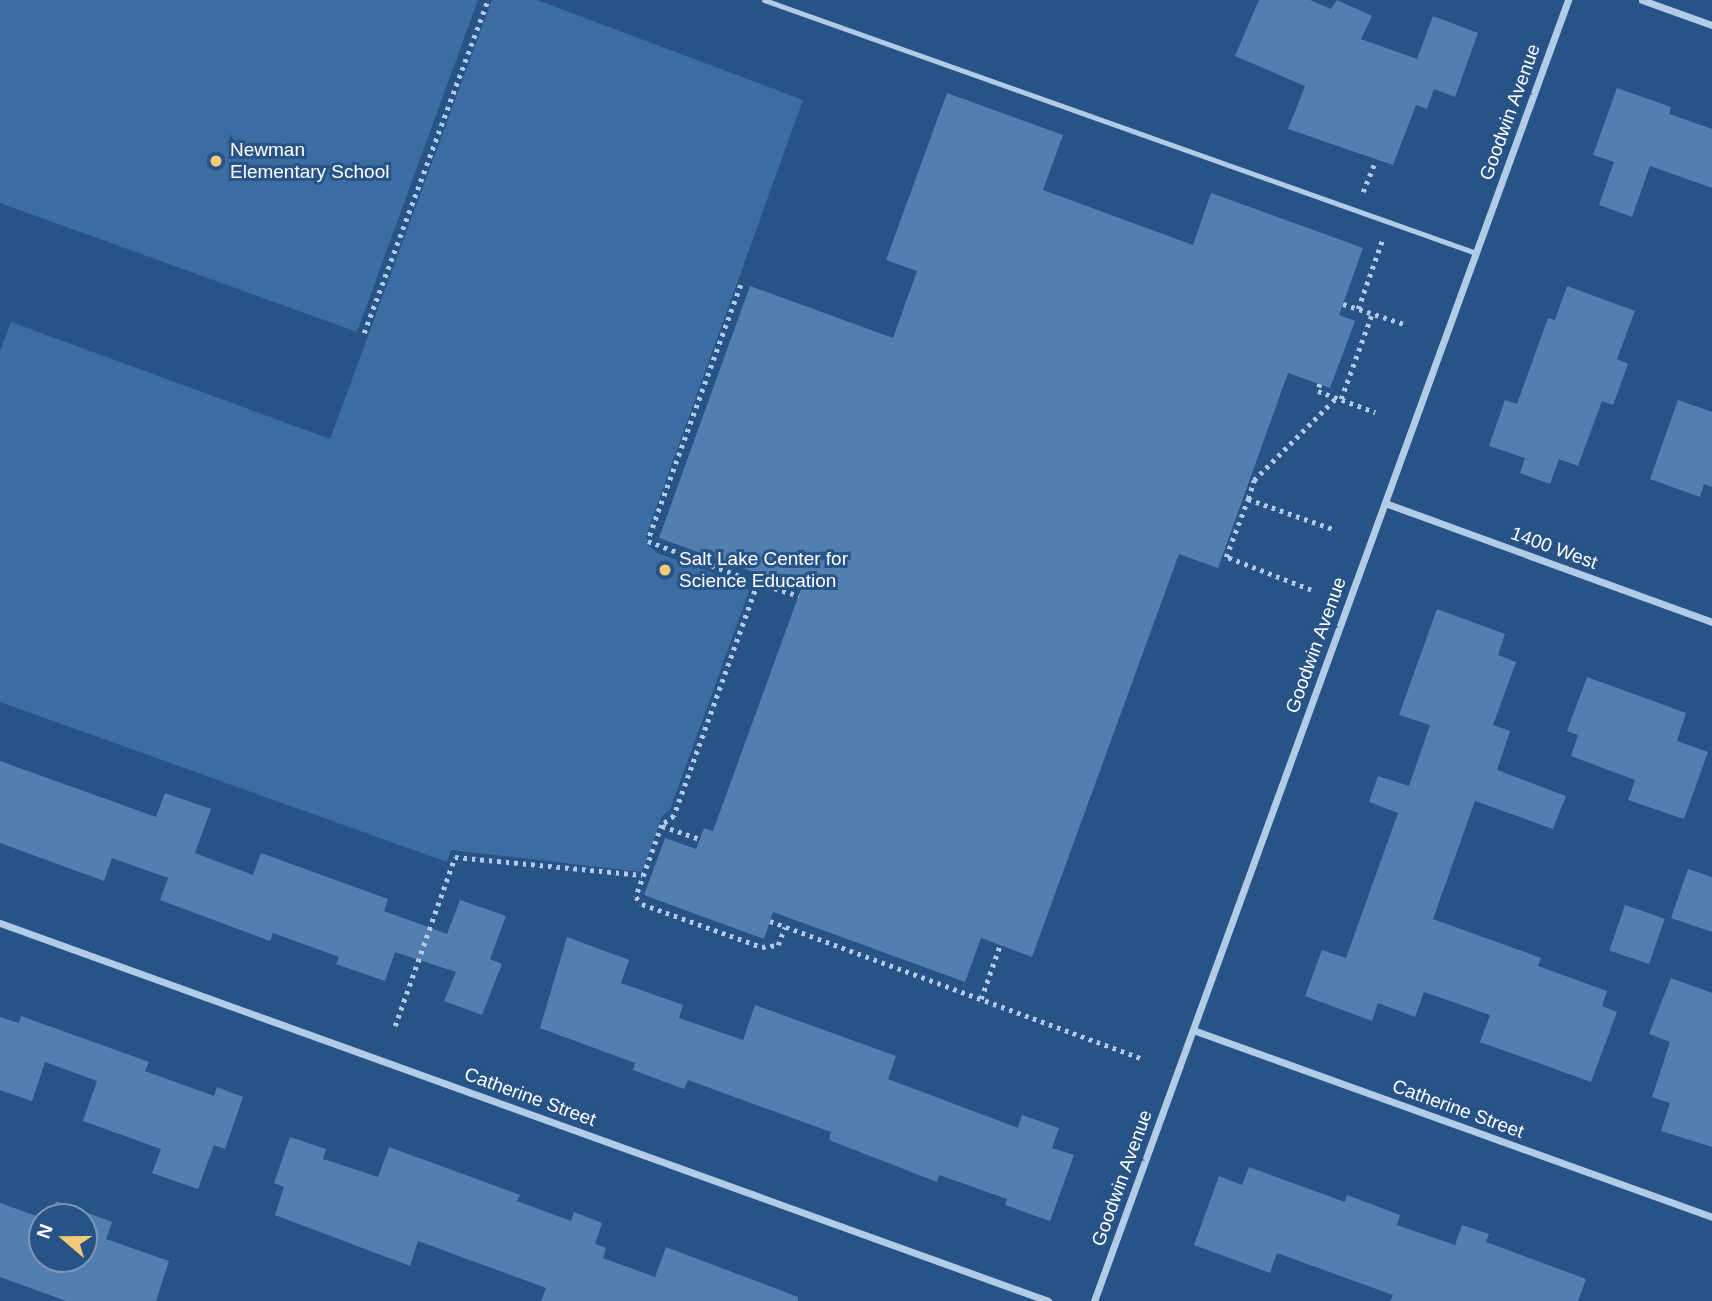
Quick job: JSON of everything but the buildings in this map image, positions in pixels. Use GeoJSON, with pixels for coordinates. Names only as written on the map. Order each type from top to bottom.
{"type":"FeatureCollection","features":[{"type":"Feature","properties":{"kind":"street","name":"Goodwin Avenue"},"geometry":{"type":"LineString","coordinates":[[1094,1301],[1568,0]]}},
{"type":"Feature","properties":{"kind":"street"},"geometry":{"type":"LineString","coordinates":[[1642,0],[1712,25]]}},
{"type":"Feature","properties":{"kind":"street","name":"1400 West"},"geometry":{"type":"LineString","coordinates":[[1385,503],[1712,622]]}},
{"type":"Feature","properties":{"kind":"street","name":"Catherine Street"},"geometry":{"type":"LineString","coordinates":[[0,923],[1048,1301]]}},
{"type":"Feature","properties":{"kind":"street","name":"Catherine Street"},"geometry":{"type":"LineString","coordinates":[[1193,1030],[1712,1217]]}},
{"type":"Feature","properties":{"kind":"lane"},"geometry":{"type":"LineString","coordinates":[[764,0],[1476,253]]}},
{"type":"Feature","properties":{"kind":"path"},"geometry":{"type":"LineString","coordinates":[[364,333],[488,0]]}},
{"type":"Feature","properties":{"kind":"path"},"geometry":{"type":"LineString","coordinates":[[1363,193],[1375,163]]}},
{"type":"Feature","properties":{"kind":"path"},"geometry":{"type":"LineString","coordinates":[[1358,309],[1383,240]]}},
{"type":"Feature","properties":{"kind":"path"},"geometry":{"type":"LineString","coordinates":[[741,285],[648,541],[799,596]]}},
{"type":"Feature","properties":{"kind":"path"},"geometry":{"type":"LineString","coordinates":[[1343,304],[1407,325]]}},
{"type":"Feature","properties":{"kind":"path"},"geometry":{"type":"LineString","coordinates":[[1311,590],[1226,557],[1254,480],[1339,398],[1372,314]]}},
{"type":"Feature","properties":{"kind":"path"},"geometry":{"type":"LineString","coordinates":[[1320,384],[1318,391],[1375,412]]}},
{"type":"Feature","properties":{"kind":"path"},"geometry":{"type":"LineString","coordinates":[[1248,499],[1333,529]]}},
{"type":"Feature","properties":{"kind":"path"},"geometry":{"type":"LineString","coordinates":[[758,583],[674,816],[662,825],[636,897],[642,904],[762,947],[778,945],[785,927]]}},
{"type":"Feature","properties":{"kind":"path"},"geometry":{"type":"LineString","coordinates":[[662,825],[699,839]]}},
{"type":"Feature","properties":{"kind":"path"},"geometry":{"type":"LineString","coordinates":[[395,1026],[455,857],[642,875]]}},
{"type":"Feature","properties":{"kind":"path"},"geometry":{"type":"LineString","coordinates":[[770,921],[1141,1058]]}},
{"type":"Feature","properties":{"kind":"path"},"geometry":{"type":"LineString","coordinates":[[981,999],[1000,945]]}},
{"type":"Feature","properties":{"kind":"shaded area","name":"Newman Elementary School"},"geometry":{"type":"Polygon","coordinates":[[[0,0],[478,0],[357,332],[0,203],[0,0]]]}},
{"type":"Feature","properties":{"kind":"shaded area"},"geometry":{"type":"Polygon","coordinates":[[[492,0],[537,0],[803,100],[646,536],[649,546],[657,553],[743,584],[749,591],[670,810],[662,816],[642,872],[451,850],[447,862],[0,702],[0,352],[11,322],[330,439],[492,0]]]}},
{"type":"Feature","properties":{"kind":"place","name":"Newman Elementary School"},"geometry":{"type":"Point","coordinates":[216,161]}},
{"type":"Feature","properties":{"kind":"place","name":"Salt Lake Center for Science Education"},"geometry":{"type":"Point","coordinates":[665,570]}}]}
